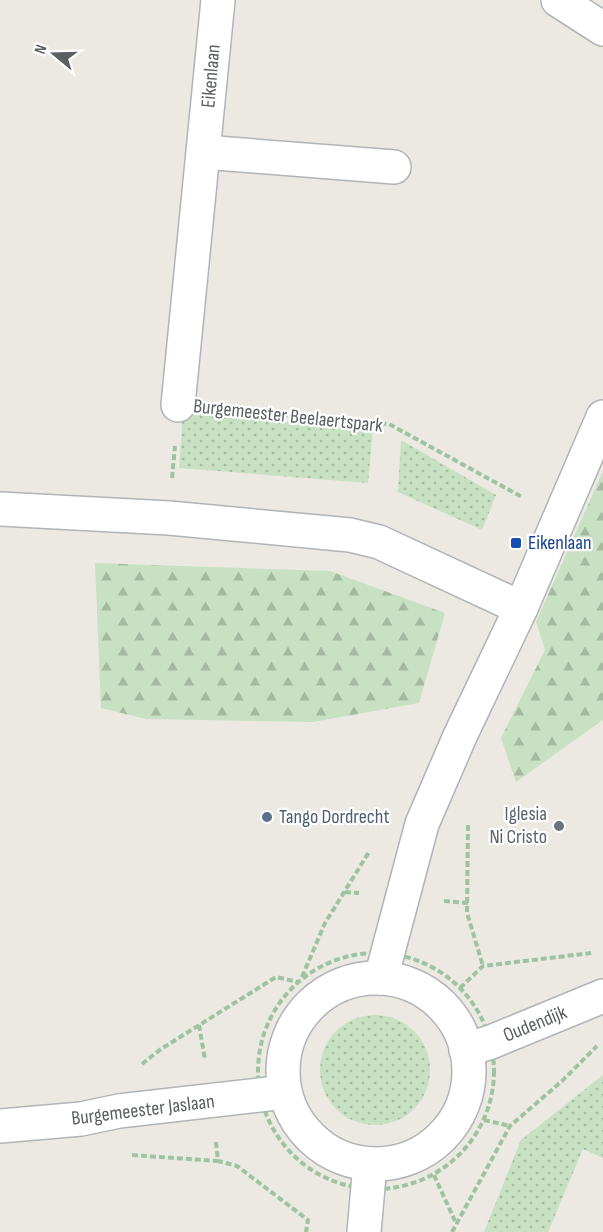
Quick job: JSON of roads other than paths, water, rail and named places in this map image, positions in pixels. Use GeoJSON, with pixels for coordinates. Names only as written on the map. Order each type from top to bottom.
{"type":"FeatureCollection","features":[{"type":"Feature","properties":{"kind":"street","name":"Eikenlaan"},"geometry":{"type":"LineString","coordinates":[[178,405],[218,0]]}},
{"type":"Feature","properties":{"kind":"street"},"geometry":{"type":"LineString","coordinates":[[558,0],[603,29]]}},
{"type":"Feature","properties":{"kind":"street"},"geometry":{"type":"LineString","coordinates":[[204,152],[394,167]]}},
{"type":"Feature","properties":{"kind":"street"},"geometry":{"type":"LineString","coordinates":[[369,1177],[350,1161],[331,1153],[315,1142],[302,1128],[291,1110],[272,1093],[282,1072],[284,1053],[299,1018],[311,1004],[326,992],[344,983],[362,979],[384,965],[422,824],[460,736],[521,608],[603,417]]}},
{"type":"Feature","properties":{"kind":"street"},"geometry":{"type":"LineString","coordinates":[[0,509],[169,518],[360,537],[379,542],[521,608]]}},
{"type":"Feature","properties":{"kind":"street"},"geometry":{"type":"LineString","coordinates":[[364,1232],[369,1177],[387,1164],[420,1153],[447,1131],[460,1109],[468,1084],[469,1067],[466,1050],[455,1022],[436,999],[420,988],[401,981],[384,965]]}},
{"type":"Feature","properties":{"kind":"street","name":"Oudendijk"},"geometry":{"type":"LineString","coordinates":[[466,1050],[603,996]]}},
{"type":"Feature","properties":{"kind":"street","name":"Burgemeester Jaslaan"},"geometry":{"type":"LineString","coordinates":[[0,1126],[81,1119],[119,1112],[272,1093]]}},
{"type":"Feature","properties":{"kind":"place","name":"Eikenlaan"},"geometry":{"type":"Point","coordinates":[516,543]}},
{"type":"Feature","properties":{"kind":"place","name":"Tango Dordrecht"},"geometry":{"type":"Point","coordinates":[267,817]}},
{"type":"Feature","properties":{"kind":"place","name":"Iglesia Ni Cristo"},"geometry":{"type":"Point","coordinates":[559,826]}}]}
